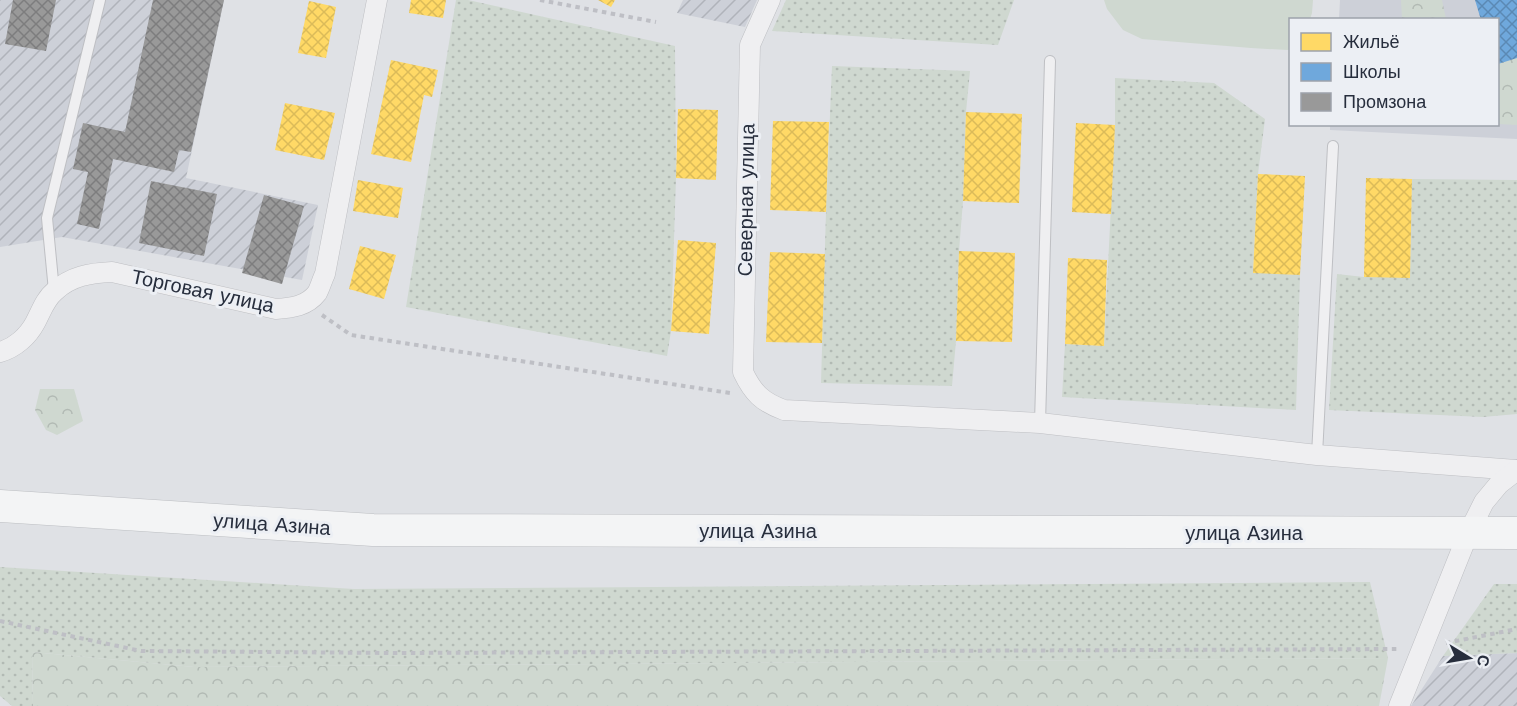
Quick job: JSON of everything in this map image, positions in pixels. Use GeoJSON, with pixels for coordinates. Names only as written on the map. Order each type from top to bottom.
{"type":"FeatureCollection","features":[{"type":"Feature","properties":{"kind":"main road","name":"улица Азина"},"geometry":{"type":"LineString","coordinates":[[0,506],[373,530],[1517,533]]}},
{"type":"Feature","properties":{"kind":"street"},"geometry":{"type":"LineString","coordinates":[[304,304],[317,293],[325,274],[377,0]]}},
{"type":"Feature","properties":{"kind":"street","name":"Северная улица"},"geometry":{"type":"LineString","coordinates":[[760,398],[750,387],[742,372],[749,56],[750,45],[770,0]]}},
{"type":"Feature","properties":{"kind":"street","name":"Торговая улица"},"geometry":{"type":"LineString","coordinates":[[0,352],[23,339],[35,324],[42,308],[54,291],[75,277],[91,273],[111,272],[276,309],[292,308],[304,304]]}},
{"type":"Feature","properties":{"kind":"street"},"geometry":{"type":"LineString","coordinates":[[760,398],[784,410],[1040,423],[1317,455],[1517,470]]}},
{"type":"Feature","properties":{"kind":"street"},"geometry":{"type":"LineString","coordinates":[[1404,704],[1421,648],[1467,534],[1484,502],[1499,484],[1517,470]]}},
{"type":"Feature","properties":{"kind":"lane"},"geometry":{"type":"LineString","coordinates":[[54,291],[46,218],[100,0]]}},
{"type":"Feature","properties":{"kind":"lane"},"geometry":{"type":"LineString","coordinates":[[1040,423],[1050,61]]}},
{"type":"Feature","properties":{"kind":"lane"},"geometry":{"type":"LineString","coordinates":[[1317,455],[1333,146]]}},
{"type":"Feature","properties":{"kind":"path"},"geometry":{"type":"LineString","coordinates":[[540,0],[656,21]]}},
{"type":"Feature","properties":{"kind":"path"},"geometry":{"type":"LineString","coordinates":[[304,304],[351,335],[760,398]]}},
{"type":"Feature","properties":{"kind":"path"},"geometry":{"type":"LineString","coordinates":[[0,621],[141,651],[394,653],[1421,648],[1517,629]]}},
{"type":"Feature","properties":{"kind":"shaded area"},"geometry":{"type":"Polygon","coordinates":[[[0,0],[224,0],[186,178],[318,205],[302,280],[62,237],[0,247],[0,0]]]}},
{"type":"Feature","properties":{"kind":"shaded area"},"geometry":{"type":"Polygon","coordinates":[[[683,0],[757,0],[745,27],[677,13],[683,0]]]}},
{"type":"Feature","properties":{"kind":"shaded area"},"geometry":{"type":"Polygon","coordinates":[[[1340,0],[1517,0],[1517,139],[1330,130],[1330,126],[1499,126],[1499,18],[1339,18],[1340,0]]]}},
{"type":"Feature","properties":{"kind":"shaded area"},"geometry":{"type":"Polygon","coordinates":[[[1517,653],[1517,706],[1411,706],[1443,656],[1517,653]]]}},
{"type":"Feature","properties":{"kind":"green space"},"geometry":{"type":"Polygon","coordinates":[[[456,0],[468,0],[675,46],[676,178],[671,331],[667,356],[406,307],[456,0]]]}},
{"type":"Feature","properties":{"kind":"green space"},"geometry":{"type":"Polygon","coordinates":[[[786,0],[1014,0],[998,45],[772,31],[786,0]]]}},
{"type":"Feature","properties":{"kind":"green space"},"geometry":{"type":"Polygon","coordinates":[[[1104,0],[1313,0],[1310,18],[1289,18],[1288,50],[1142,39],[1123,30],[1107,9],[1104,0]]]}},
{"type":"Feature","properties":{"kind":"green space"},"geometry":{"type":"Polygon","coordinates":[[[1401,0],[1442,0],[1446,18],[1402,18],[1401,0]]]}},
{"type":"Feature","properties":{"kind":"green space"},"geometry":{"type":"Polygon","coordinates":[[[1499,53],[1517,57],[1517,125],[1499,124],[1499,53]]]}},
{"type":"Feature","properties":{"kind":"green space"},"geometry":{"type":"Polygon","coordinates":[[[832,66],[970,71],[952,386],[821,383],[832,66]]]}},
{"type":"Feature","properties":{"kind":"green space"},"geometry":{"type":"Polygon","coordinates":[[[1115,78],[1214,83],[1265,119],[1258,174],[1253,272],[1300,275],[1296,410],[1062,397],[1065,344],[1104,346],[1115,125],[1115,78]]]}},
{"type":"Feature","properties":{"kind":"green space"},"geometry":{"type":"Polygon","coordinates":[[[1412,179],[1517,180],[1517,414],[1483,417],[1329,410],[1337,274],[1364,277],[1410,277],[1412,179]]]}},
{"type":"Feature","properties":{"kind":"green space"},"geometry":{"type":"Polygon","coordinates":[[[40,389],[74,389],[83,421],[57,435],[46,430],[35,410],[40,389]]]}},
{"type":"Feature","properties":{"kind":"green space"},"geometry":{"type":"Polygon","coordinates":[[[0,567],[354,589],[1370,582],[1388,658],[194,667],[32,652],[33,706],[12,706],[0,696],[0,567]]]}},
{"type":"Feature","properties":{"kind":"green space"},"geometry":{"type":"Polygon","coordinates":[[[1494,584],[1517,584],[1517,653],[1443,656],[1494,584]]]}},
{"type":"Feature","properties":{"kind":"green space"},"geometry":{"type":"Polygon","coordinates":[[[32,652],[194,667],[1388,658],[1379,706],[33,706],[32,652]]]}},
{"type":"Feature","properties":{"kind":"building: Жильё"},"geometry":{"type":"Polygon","coordinates":[[[411,0],[446,0],[443,18],[409,13],[411,0]]]}},
{"type":"Feature","properties":{"kind":"building: Жильё"},"geometry":{"type":"Polygon","coordinates":[[[598,0],[615,0],[611,7],[598,0]]]}},
{"type":"Feature","properties":{"kind":"building: Жильё"},"geometry":{"type":"Polygon","coordinates":[[[309,1],[336,7],[326,58],[298,53],[309,1]]]}},
{"type":"Feature","properties":{"kind":"building: Жильё"},"geometry":{"type":"Polygon","coordinates":[[[391,60],[438,70],[432,97],[424,95],[411,162],[371,154],[391,60]]]}},
{"type":"Feature","properties":{"kind":"building: Жильё"},"geometry":{"type":"Polygon","coordinates":[[[285,103],[335,113],[324,160],[275,150],[285,103]]]}},
{"type":"Feature","properties":{"kind":"building: Жильё"},"geometry":{"type":"Polygon","coordinates":[[[678,109],[718,110],[716,180],[676,178],[678,109]]]}},
{"type":"Feature","properties":{"kind":"building: Жильё"},"geometry":{"type":"Polygon","coordinates":[[[966,112],[1022,114],[1019,203],[963,201],[966,112]]]}},
{"type":"Feature","properties":{"kind":"building: Жильё"},"geometry":{"type":"Polygon","coordinates":[[[773,121],[829,122],[826,212],[770,210],[773,121]]]}},
{"type":"Feature","properties":{"kind":"building: Жильё"},"geometry":{"type":"Polygon","coordinates":[[[1076,123],[1115,125],[1111,214],[1072,212],[1076,123]]]}},
{"type":"Feature","properties":{"kind":"building: Жильё"},"geometry":{"type":"Polygon","coordinates":[[[1258,174],[1305,176],[1300,275],[1253,273],[1258,174]]]}},
{"type":"Feature","properties":{"kind":"building: Жильё"},"geometry":{"type":"Polygon","coordinates":[[[1366,178],[1412,179],[1410,278],[1364,277],[1366,178]]]}},
{"type":"Feature","properties":{"kind":"building: Жильё"},"geometry":{"type":"Polygon","coordinates":[[[358,180],[403,188],[398,218],[353,211],[358,180]]]}},
{"type":"Feature","properties":{"kind":"building: Жильё"},"geometry":{"type":"Polygon","coordinates":[[[678,240],[716,243],[709,334],[671,331],[678,240]]]}},
{"type":"Feature","properties":{"kind":"building: Жильё"},"geometry":{"type":"Polygon","coordinates":[[[360,246],[396,255],[384,299],[349,289],[360,246]]]}},
{"type":"Feature","properties":{"kind":"building: Жильё"},"geometry":{"type":"Polygon","coordinates":[[[959,251],[1015,253],[1012,342],[956,341],[959,251]]]}},
{"type":"Feature","properties":{"kind":"building: Жильё"},"geometry":{"type":"Polygon","coordinates":[[[770,252],[825,254],[822,343],[766,342],[770,252]]]}},
{"type":"Feature","properties":{"kind":"building: Жильё"},"geometry":{"type":"Polygon","coordinates":[[[1068,258],[1107,260],[1104,346],[1065,344],[1068,258]]]}},
{"type":"Feature","properties":{"kind":"building: Школы"},"geometry":{"type":"Polygon","coordinates":[[[1475,0],[1517,0],[1517,58],[1499,64],[1499,18],[1480,18],[1475,0]]]}},
{"type":"Feature","properties":{"kind":"building: Промзона"},"geometry":{"type":"Polygon","coordinates":[[[13,0],[56,0],[46,51],[5,44],[13,0]]]}},
{"type":"Feature","properties":{"kind":"building: Промзона"},"geometry":{"type":"Polygon","coordinates":[[[153,0],[224,0],[191,152],[179,150],[174,172],[113,159],[99,229],[77,224],[88,172],[73,169],[83,123],[125,132],[153,0]]]}},
{"type":"Feature","properties":{"kind":"building: Промзона"},"geometry":{"type":"Polygon","coordinates":[[[151,181],[217,194],[204,256],[139,243],[151,181]]]}},
{"type":"Feature","properties":{"kind":"building: Промзона"},"geometry":{"type":"Polygon","coordinates":[[[264,195],[304,206],[282,284],[242,273],[264,195]]]}}]}
